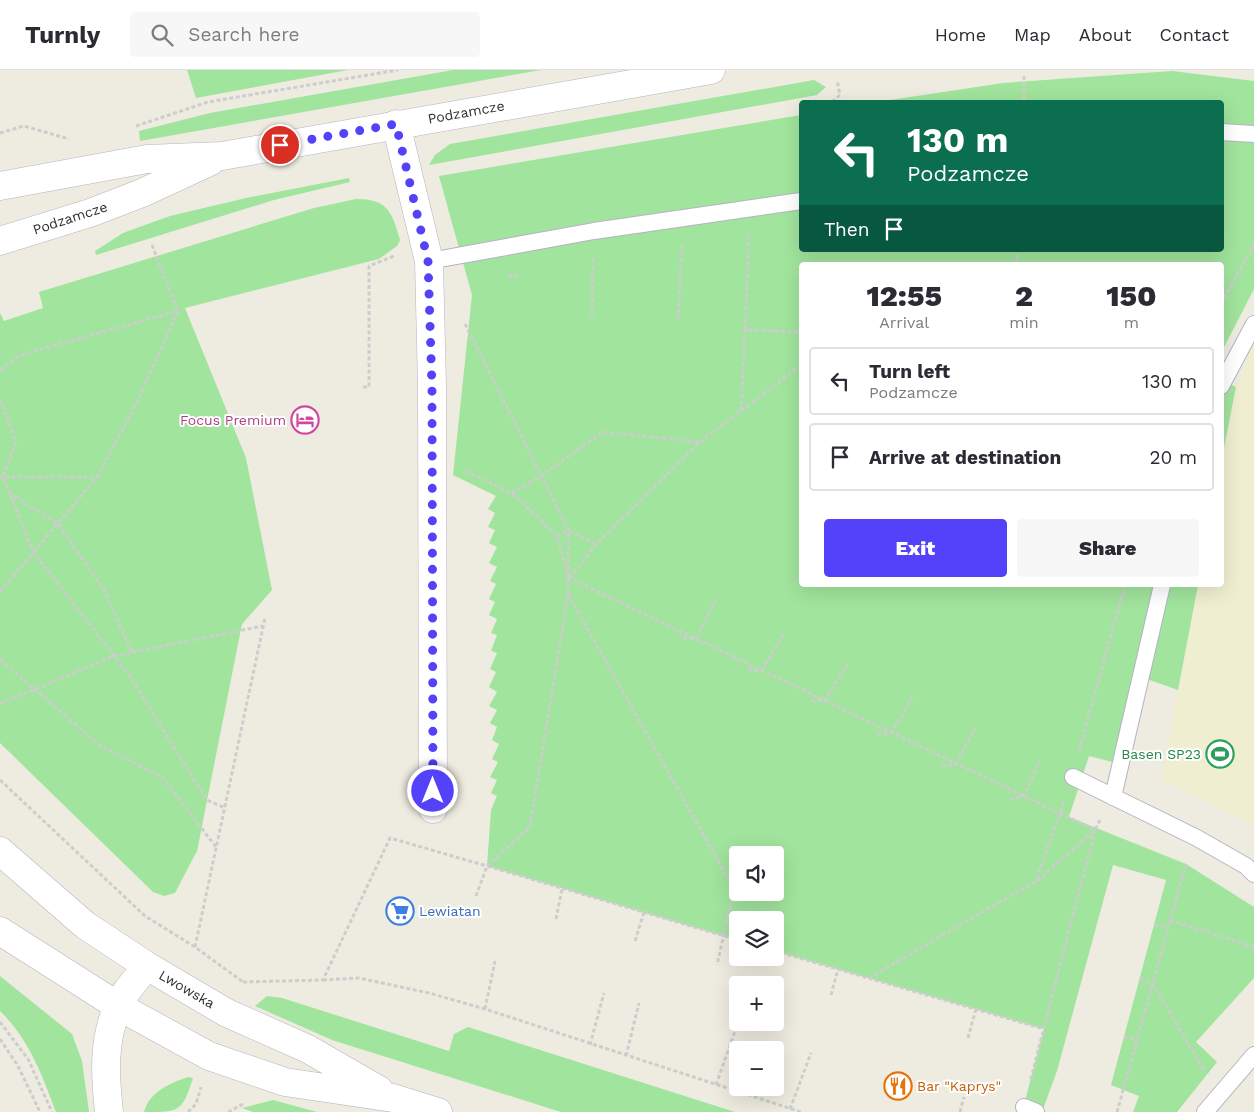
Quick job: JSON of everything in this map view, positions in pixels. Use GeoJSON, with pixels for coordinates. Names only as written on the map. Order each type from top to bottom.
{"type":"FeatureCollection","features":[{"type":"Feature","properties":{"kind":"street","name":"Podzamcze"},"geometry":{"type":"LineString","coordinates":[[0,186],[147,159],[222,156],[711,70]]}},
{"type":"Feature","properties":{"kind":"street"},"geometry":{"type":"LineString","coordinates":[[396,124],[428,261],[432,387],[433,809]]}},
{"type":"Feature","properties":{"kind":"street","name":"Podzamcze"},"geometry":{"type":"LineString","coordinates":[[0,241],[90,213],[142,194],[222,156]]}},
{"type":"Feature","properties":{"kind":"street","name":"Lwowska"},"geometry":{"type":"LineString","coordinates":[[0,851],[85,925],[147,966],[227,1013],[308,1049],[393,1098]]}},
{"type":"Feature","properties":{"kind":"street","name":"Lwowska"},"geometry":{"type":"LineString","coordinates":[[0,931],[118,1006],[209,1056],[285,1082],[393,1098],[438,1112]]}},
{"type":"Feature","properties":{"kind":"street"},"geometry":{"type":"LineString","coordinates":[[109,1112],[105,1065],[107,1044],[118,1006],[147,966]]}},
{"type":"Feature","properties":{"kind":"lane"},"geometry":{"type":"LineString","coordinates":[[1224,132],[1254,134]]}},
{"type":"Feature","properties":{"kind":"lane"},"geometry":{"type":"LineString","coordinates":[[428,261],[594,232],[799,201]]}},
{"type":"Feature","properties":{"kind":"lane"},"geometry":{"type":"LineString","coordinates":[[1224,380],[1254,324]]}},
{"type":"Feature","properties":{"kind":"lane"},"geometry":{"type":"LineString","coordinates":[[1113,797],[1162,587]]}},
{"type":"Feature","properties":{"kind":"lane"},"geometry":{"type":"LineString","coordinates":[[1073,777],[1197,838],[1246,866],[1254,874]]}},
{"type":"Feature","properties":{"kind":"lane"},"geometry":{"type":"LineString","coordinates":[[1205,1112],[1254,1055]]}},
{"type":"Feature","properties":{"kind":"path"},"geometry":{"type":"LineString","coordinates":[[127,129],[208,102],[398,70]]}},
{"type":"Feature","properties":{"kind":"path"},"geometry":{"type":"LineString","coordinates":[[1024,76],[1024,100]]}},
{"type":"Feature","properties":{"kind":"path"},"geometry":{"type":"LineString","coordinates":[[834,100],[840,95],[837,80]]}},
{"type":"Feature","properties":{"kind":"path"},"geometry":{"type":"LineString","coordinates":[[0,134],[24,126],[71,139]]}},
{"type":"Feature","properties":{"kind":"path"},"geometry":{"type":"LineString","coordinates":[[741,412],[750,208]]}},
{"type":"Feature","properties":{"kind":"path"},"geometry":{"type":"LineString","coordinates":[[678,320],[684,220]]}},
{"type":"Feature","properties":{"kind":"path"},"geometry":{"type":"LineString","coordinates":[[592,314],[594,232]]}},
{"type":"Feature","properties":{"kind":"path"},"geometry":{"type":"LineString","coordinates":[[1224,299],[1254,244]]}},
{"type":"Feature","properties":{"kind":"path"},"geometry":{"type":"LineString","coordinates":[[0,592],[97,477],[134,408],[178,310],[152,245]]}},
{"type":"Feature","properties":{"kind":"path"},"geometry":{"type":"LineString","coordinates":[[363,387],[369,387],[369,266],[399,254]]}},
{"type":"Feature","properties":{"kind":"path"},"geometry":{"type":"LineString","coordinates":[[0,370],[20,355],[178,310]]}},
{"type":"Feature","properties":{"kind":"path"},"geometry":{"type":"LineString","coordinates":[[462,319],[569,531],[570,578],[568,594],[530,827],[487,866],[476,896]]}},
{"type":"Feature","properties":{"kind":"path"},"geometry":{"type":"LineString","coordinates":[[745,330],[799,332]]}},
{"type":"Feature","properties":{"kind":"path"},"geometry":{"type":"LineString","coordinates":[[570,578],[596,544],[700,442],[799,367]]}},
{"type":"Feature","properties":{"kind":"path"},"geometry":{"type":"LineString","coordinates":[[0,399],[16,442],[2,477],[34,553],[114,656],[161,725],[207,800],[225,808]]}},
{"type":"Feature","properties":{"kind":"path"},"geometry":{"type":"LineString","coordinates":[[512,492],[541,476],[603,432],[700,442]]}},
{"type":"Feature","properties":{"kind":"path"},"geometry":{"type":"LineString","coordinates":[[460,468],[512,492],[557,536],[570,578],[1095,830]]}},
{"type":"Feature","properties":{"kind":"path"},"geometry":{"type":"LineString","coordinates":[[2,477],[97,477]]}},
{"type":"Feature","properties":{"kind":"path"},"geometry":{"type":"LineString","coordinates":[[9,493],[58,524],[104,590],[132,652]]}},
{"type":"Feature","properties":{"kind":"path"},"geometry":{"type":"LineString","coordinates":[[557,536],[569,531],[596,544]]}},
{"type":"Feature","properties":{"kind":"path"},"geometry":{"type":"LineString","coordinates":[[1036,881],[1073,777],[1089,710],[1124,587]]}},
{"type":"Feature","properties":{"kind":"path"},"geometry":{"type":"LineString","coordinates":[[568,594],[734,889],[717,965]]}},
{"type":"Feature","properties":{"kind":"path"},"geometry":{"type":"LineString","coordinates":[[696,638],[716,598]]}},
{"type":"Feature","properties":{"kind":"path"},"geometry":{"type":"LineString","coordinates":[[195,947],[265,618]]}},
{"type":"Feature","properties":{"kind":"path"},"geometry":{"type":"LineString","coordinates":[[0,704],[114,656],[263,626]]}},
{"type":"Feature","properties":{"kind":"path"},"geometry":{"type":"LineString","coordinates":[[762,670],[785,632]]}},
{"type":"Feature","properties":{"kind":"path"},"geometry":{"type":"LineString","coordinates":[[683,638],[696,638]]}},
{"type":"Feature","properties":{"kind":"path"},"geometry":{"type":"LineString","coordinates":[[0,659],[99,745],[162,777],[216,848]]}},
{"type":"Feature","properties":{"kind":"path"},"geometry":{"type":"LineString","coordinates":[[825,700],[848,664]]}},
{"type":"Feature","properties":{"kind":"path"},"geometry":{"type":"LineString","coordinates":[[748,670],[762,670]]}},
{"type":"Feature","properties":{"kind":"path"},"geometry":{"type":"LineString","coordinates":[[892,732],[913,696]]}},
{"type":"Feature","properties":{"kind":"path"},"geometry":{"type":"LineString","coordinates":[[811,701],[825,700]]}},
{"type":"Feature","properties":{"kind":"path"},"geometry":{"type":"LineString","coordinates":[[957,763],[975,728]]}},
{"type":"Feature","properties":{"kind":"path"},"geometry":{"type":"LineString","coordinates":[[877,734],[892,732]]}},
{"type":"Feature","properties":{"kind":"path"},"geometry":{"type":"LineString","coordinates":[[1024,796],[1040,760]]}},
{"type":"Feature","properties":{"kind":"path"},"geometry":{"type":"LineString","coordinates":[[942,766],[957,763]]}},
{"type":"Feature","properties":{"kind":"path"},"geometry":{"type":"LineString","coordinates":[[1010,800],[1024,796]]}},
{"type":"Feature","properties":{"kind":"path"},"geometry":{"type":"LineString","coordinates":[[1030,1109],[1044,1029],[1095,830],[1113,797]]}},
{"type":"Feature","properties":{"kind":"path"},"geometry":{"type":"LineString","coordinates":[[869,978],[1036,881],[1095,830]]}},
{"type":"Feature","properties":{"kind":"path"},"geometry":{"type":"LineString","coordinates":[[324,980],[390,838],[729,937]]}},
{"type":"Feature","properties":{"kind":"path"},"geometry":{"type":"LineString","coordinates":[[1117,1112],[1186,864],[1197,838]]}},
{"type":"Feature","properties":{"kind":"path"},"geometry":{"type":"LineString","coordinates":[[556,919],[562,889]]}},
{"type":"Feature","properties":{"kind":"path"},"geometry":{"type":"LineString","coordinates":[[635,942],[644,912]]}},
{"type":"Feature","properties":{"kind":"path"},"geometry":{"type":"LineString","coordinates":[[1170,920],[1254,946]]}},
{"type":"Feature","properties":{"kind":"path"},"geometry":{"type":"LineString","coordinates":[[1154,925],[1168,927]]}},
{"type":"Feature","properties":{"kind":"path"},"geometry":{"type":"LineString","coordinates":[[784,954],[1044,1029]]}},
{"type":"Feature","properties":{"kind":"path"},"geometry":{"type":"LineString","coordinates":[[485,1008],[495,961]]}},
{"type":"Feature","properties":{"kind":"path"},"geometry":{"type":"LineString","coordinates":[[831,995],[838,969]]}},
{"type":"Feature","properties":{"kind":"path"},"geometry":{"type":"LineString","coordinates":[[243,982],[359,978],[429,993],[485,1008],[590,1045],[801,1112]]}},
{"type":"Feature","properties":{"kind":"path"},"geometry":{"type":"LineString","coordinates":[[1140,978],[1153,984],[1219,1096]]}},
{"type":"Feature","properties":{"kind":"path"},"geometry":{"type":"LineString","coordinates":[[590,1045],[604,993]]}},
{"type":"Feature","properties":{"kind":"path"},"geometry":{"type":"LineString","coordinates":[[626,1056],[639,1003]]}},
{"type":"Feature","properties":{"kind":"path"},"geometry":{"type":"LineString","coordinates":[[968,1038],[976,1009]]}},
{"type":"Feature","properties":{"kind":"path"},"geometry":{"type":"LineString","coordinates":[[0,1022],[28,1060],[52,1112]]}},
{"type":"Feature","properties":{"kind":"path"},"geometry":{"type":"LineString","coordinates":[[716,1085],[735,1031]]}},
{"type":"Feature","properties":{"kind":"path"},"geometry":{"type":"LineString","coordinates":[[1124,1036],[1137,1040]]}},
{"type":"Feature","properties":{"kind":"path"},"geometry":{"type":"LineString","coordinates":[[0,1039],[18,1066],[40,1112]]}},
{"type":"Feature","properties":{"kind":"path"},"geometry":{"type":"LineString","coordinates":[[790,1109],[811,1053]]}},
{"type":"Feature","properties":{"kind":"path"},"geometry":{"type":"LineString","coordinates":[[960,1112],[964,1097]]}},
{"type":"Feature","properties":{"kind":"path"},"geometry":{"type":"LineString","coordinates":[[188,1112],[196,1104]]}},
{"type":"Feature","properties":{"kind":"shaded area"},"geometry":{"type":"Polygon","coordinates":[[[1254,342],[1254,826],[1162,779],[1198,587],[1224,587],[1224,448],[1236,387],[1254,342]]]}},
{"type":"Feature","properties":{"kind":"green space"},"geometry":{"type":"Polygon","coordinates":[[[187,70],[348,70],[196,98],[187,70]]]}},
{"type":"Feature","properties":{"kind":"green space"},"geometry":{"type":"Polygon","coordinates":[[[453,70],[541,70],[140,141],[139,131],[210,113],[453,70]]]}},
{"type":"Feature","properties":{"kind":"green space"},"geometry":{"type":"Polygon","coordinates":[[[1172,71],[1254,81],[1254,289],[1224,347],[1224,262],[799,262],[799,587],[1198,587],[1178,690],[1141,677],[1120,764],[1089,756],[1069,817],[1186,864],[1254,907],[1254,978],[1196,1042],[1217,1062],[1177,1112],[1133,1112],[1139,1096],[1111,1085],[1166,880],[1113,865],[1057,1071],[1042,1112],[1022,1112],[1044,1029],[784,954],[784,911],[729,911],[729,938],[487,866],[491,810],[497,796],[491,793],[497,780],[490,777],[498,762],[492,759],[499,744],[492,740],[497,727],[490,723],[497,710],[489,706],[497,692],[489,687],[496,672],[490,669],[497,653],[491,651],[497,635],[491,633],[497,619],[489,615],[495,602],[489,599],[496,584],[490,581],[497,567],[489,563],[497,547],[489,543],[495,530],[488,527],[495,513],[488,509],[496,496],[453,475],[472,295],[439,176],[799,115],[799,252],[1224,252],[1224,100],[890,100],[1003,83],[1172,71]]]}},
{"type":"Feature","properties":{"kind":"green space"},"geometry":{"type":"Polygon","coordinates":[[[814,80],[826,87],[817,95],[429,165],[435,155],[450,144],[814,80]]]}},
{"type":"Feature","properties":{"kind":"green space"},"geometry":{"type":"Polygon","coordinates":[[[349,178],[350,182],[274,200],[96,255],[95,251],[123,233],[170,216],[246,198],[349,178]]]}},
{"type":"Feature","properties":{"kind":"green space"},"geometry":{"type":"Polygon","coordinates":[[[356,199],[375,201],[382,205],[387,209],[394,222],[400,240],[397,246],[379,259],[185,308],[246,458],[272,590],[242,624],[197,851],[175,893],[164,896],[153,892],[0,743],[0,313],[4,321],[43,308],[39,292],[314,208],[356,199]]]}},
{"type":"Feature","properties":{"kind":"green space"},"geometry":{"type":"Polygon","coordinates":[[[1224,381],[1236,387],[1224,448],[1224,381]]]}},
{"type":"Feature","properties":{"kind":"green space"},"geometry":{"type":"Polygon","coordinates":[[[0,976],[72,1034],[82,1061],[89,1112],[56,1112],[34,1058],[19,1033],[0,1011],[0,976]]]}},
{"type":"Feature","properties":{"kind":"green space"},"geometry":{"type":"Polygon","coordinates":[[[267,996],[282,998],[449,1051],[454,1034],[468,1027],[735,1112],[561,1112],[332,1040],[255,1006],[267,996]]]}},
{"type":"Feature","properties":{"kind":"green space"},"geometry":{"type":"Polygon","coordinates":[[[188,1077],[193,1078],[186,1098],[178,1108],[144,1112],[150,1099],[161,1089],[188,1077]]]}},
{"type":"Feature","properties":{"kind":"green space"},"geometry":{"type":"Polygon","coordinates":[[[273,1100],[317,1112],[253,1112],[242,1108],[273,1100]]]}},
{"type":"Feature","properties":{"kind":"place","name":"Focus Premium"},"geometry":{"type":"Point","coordinates":[305,420]}},
{"type":"Feature","properties":{"kind":"place","name":"Basen SP23"},"geometry":{"type":"Point","coordinates":[1220,754]}},
{"type":"Feature","properties":{"kind":"place","name":"Lewiatan"},"geometry":{"type":"Point","coordinates":[400,911]}},
{"type":"Feature","properties":{"kind":"place","name":"Bar \"Kaprys\""},"geometry":{"type":"Point","coordinates":[898,1086]}},
{"type":"Feature","properties":{"kind":"route"},"geometry":{"type":"LineString","coordinates":[[280,145],[396,124],[410,178],[428,261],[432,387],[433,791]]}}]}
